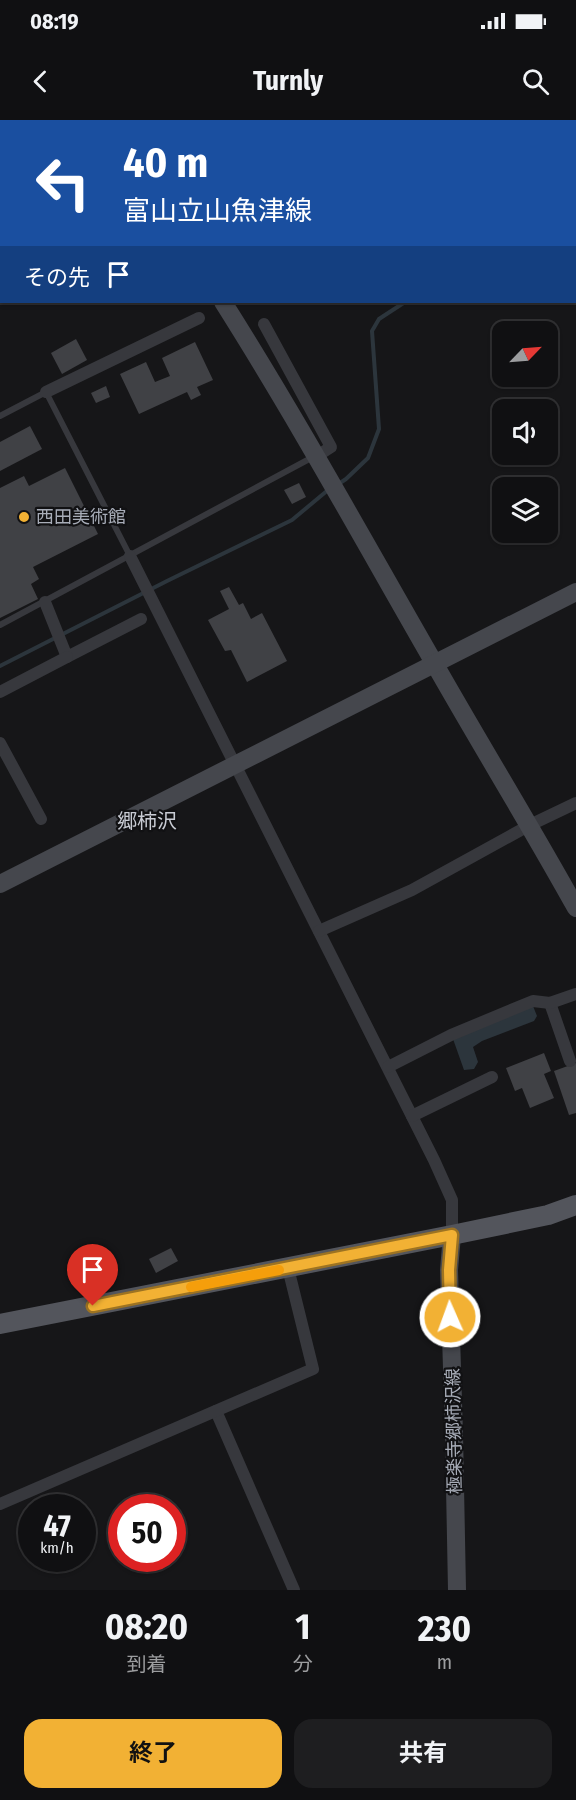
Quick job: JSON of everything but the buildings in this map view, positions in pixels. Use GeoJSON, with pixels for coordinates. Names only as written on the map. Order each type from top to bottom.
{"type":"FeatureCollection","features":[{"type":"Feature","properties":{"kind":"main road"},"geometry":{"type":"LineString","coordinates":[[0,1324],[452,1235],[548,1215],[576,1205]]}},
{"type":"Feature","properties":{"kind":"street"},"geometry":{"type":"LineString","coordinates":[[224,303],[317,456],[576,908]]}},
{"type":"Feature","properties":{"kind":"street"},"geometry":{"type":"LineString","coordinates":[[46,392],[199,318]]}},
{"type":"Feature","properties":{"kind":"street"},"geometry":{"type":"LineString","coordinates":[[264,324],[331,447],[317,456]]}},
{"type":"Feature","properties":{"kind":"street"},"geometry":{"type":"LineString","coordinates":[[130,556],[388,1067],[452,1200],[452,1235]]}},
{"type":"Feature","properties":{"kind":"street"},"geometry":{"type":"LineString","coordinates":[[0,884],[576,592]]}},
{"type":"Feature","properties":{"kind":"street"},"geometry":{"type":"LineString","coordinates":[[45,602],[68,657]]}},
{"type":"Feature","properties":{"kind":"street"},"geometry":{"type":"LineString","coordinates":[[0,692],[141,619]]}},
{"type":"Feature","properties":{"kind":"street"},"geometry":{"type":"LineString","coordinates":[[0,743],[41,819]]}},
{"type":"Feature","properties":{"kind":"street"},"geometry":{"type":"LineString","coordinates":[[319,931],[412,890],[576,802]]}},
{"type":"Feature","properties":{"kind":"street"},"geometry":{"type":"LineString","coordinates":[[388,1067],[451,1035],[533,1001],[550,1004],[576,994]]}},
{"type":"Feature","properties":{"kind":"street"},"geometry":{"type":"LineString","coordinates":[[550,1004],[570,1060]]}},
{"type":"Feature","properties":{"kind":"street"},"geometry":{"type":"LineString","coordinates":[[412,1116],[492,1077]]}},
{"type":"Feature","properties":{"kind":"street","name":"極楽寺郷柿沢線"},"geometry":{"type":"LineString","coordinates":[[452,1235],[449,1270],[457,1590]]}},
{"type":"Feature","properties":{"kind":"street"},"geometry":{"type":"LineString","coordinates":[[0,1504],[313,1369],[288,1268]]}},
{"type":"Feature","properties":{"kind":"street"},"geometry":{"type":"LineString","coordinates":[[216,1411],[294,1590]]}},
{"type":"Feature","properties":{"kind":"lane"},"geometry":{"type":"LineString","coordinates":[[0,416],[46,392],[130,556]]}},
{"type":"Feature","properties":{"kind":"lane"},"geometry":{"type":"LineString","coordinates":[[0,625],[317,456]]}},
{"type":"Feature","properties":{"kind":"shaded area"},"geometry":{"type":"Polygon","coordinates":[[[533,1006],[537,1016],[534,1021],[482,1041],[473,1047],[478,1062],[474,1069],[464,1070],[453,1039],[533,1006]]]}},
{"type":"Feature","properties":{"kind":"waterway"},"geometry":{"type":"LineString","coordinates":[[337,485],[368,458],[379,429],[372,331],[379,319],[403,303]]}},
{"type":"Feature","properties":{"kind":"waterway"},"geometry":{"type":"LineString","coordinates":[[0,666],[292,520],[328,490]]}},
{"type":"Feature","properties":{"kind":"slow traffic"},"geometry":{"type":"LineString","coordinates":[[191,1287],[279,1270]]}},
{"type":"Feature","properties":{"kind":"place","name":"西田美術館"},"geometry":{"type":"Point","coordinates":[24,517]}},
{"type":"Feature","properties":{"kind":"district","name":"郷柿沢"},"geometry":{"type":"Point","coordinates":[147,821]}},
{"type":"Feature","properties":{"kind":"route"},"geometry":{"type":"LineString","coordinates":[[93,1306],[452,1235],[449,1270],[450,1317]]}}]}
